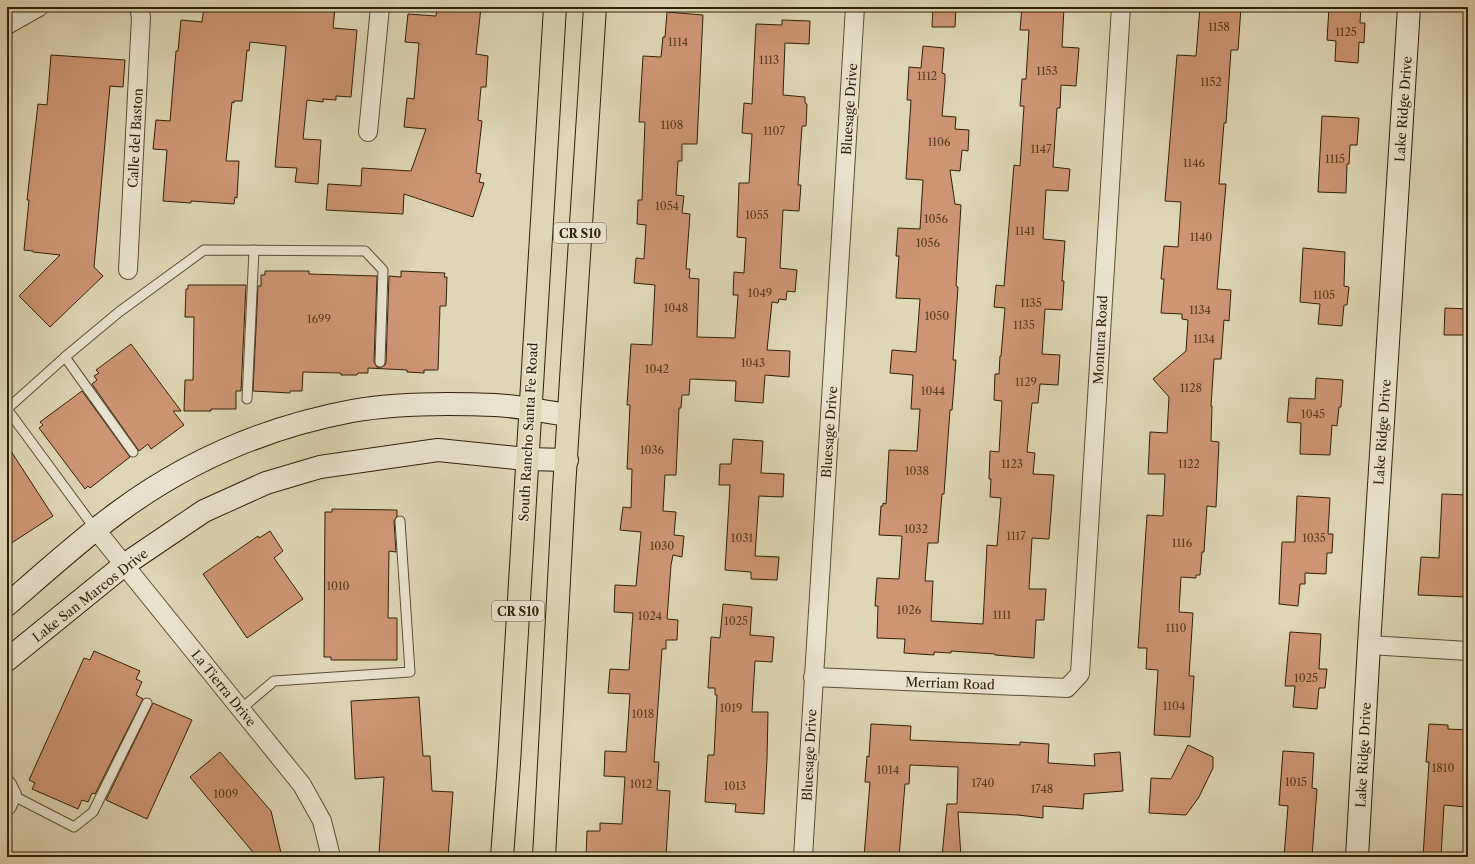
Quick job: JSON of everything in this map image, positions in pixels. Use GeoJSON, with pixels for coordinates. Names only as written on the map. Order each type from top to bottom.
{"type":"FeatureCollection","features":[{"type":"Feature","properties":{"kind":"main road","name":"South Rancho Santa Fe Road"},"geometry":{"type":"LineString","coordinates":[[502,857],[555,7]]}},
{"type":"Feature","properties":{"kind":"main road","name":"CR S10"},"geometry":{"type":"LineString","coordinates":[[544,857],[569,415],[595,7]]}},
{"type":"Feature","properties":{"kind":"street"},"geometry":{"type":"LineString","coordinates":[[7,25],[39,7]]}},
{"type":"Feature","properties":{"kind":"street","name":"Calle del Baston"},"geometry":{"type":"LineString","coordinates":[[128,270],[141,17],[139,7]]}},
{"type":"Feature","properties":{"kind":"street"},"geometry":{"type":"LineString","coordinates":[[368,132],[380,7]]}},
{"type":"Feature","properties":{"kind":"street","name":"Bluesage Drive"},"geometry":{"type":"LineString","coordinates":[[803,857],[855,7]]}},
{"type":"Feature","properties":{"kind":"street","name":"Montura Road"},"geometry":{"type":"LineString","coordinates":[[1080,674],[1121,7]]}},
{"type":"Feature","properties":{"kind":"street","name":"Lake Ridge Drive"},"geometry":{"type":"LineString","coordinates":[[1357,857],[1409,7]]}},
{"type":"Feature","properties":{"kind":"street"},"geometry":{"type":"LineString","coordinates":[[7,605],[116,513],[178,474],[204,460],[252,439],[282,429],[352,411],[391,407],[448,404],[496,405],[569,415]]}},
{"type":"Feature","properties":{"kind":"street","name":"Lake San Marcos Drive"},"geometry":{"type":"LineString","coordinates":[[7,660],[124,565],[204,511],[266,483],[320,467],[438,450],[567,460]]}},
{"type":"Feature","properties":{"kind":"street","name":"La Tierra Drive"},"geometry":{"type":"LineString","coordinates":[[96,530],[302,784],[322,822],[331,857]]}},
{"type":"Feature","properties":{"kind":"street"},"geometry":{"type":"LineString","coordinates":[[1369,645],[1468,651]]}},
{"type":"Feature","properties":{"kind":"street","name":"Merriam Road"},"geometry":{"type":"LineString","coordinates":[[813,677],[1067,688],[1080,674]]}},
{"type":"Feature","properties":{"kind":"lane"},"geometry":{"type":"LineString","coordinates":[[96,530],[7,409],[65,357],[119,312],[204,250],[365,250],[383,270],[380,362]]}},
{"type":"Feature","properties":{"kind":"lane"},"geometry":{"type":"LineString","coordinates":[[247,399],[254,250]]}},
{"type":"Feature","properties":{"kind":"lane"},"geometry":{"type":"LineString","coordinates":[[65,357],[134,452]]}},
{"type":"Feature","properties":{"kind":"lane"},"geometry":{"type":"LineString","coordinates":[[241,709],[274,681],[410,672],[400,521]]}},
{"type":"Feature","properties":{"kind":"lane"},"geometry":{"type":"LineString","coordinates":[[9,795],[74,827],[93,812],[147,703]]}},
{"type":"Feature","properties":{"kind":"building"},"geometry":{"type":"Polygon","coordinates":[[[204,7],[244,7],[285,10],[285,7],[335,8],[333,28],[357,30],[351,97],[336,96],[336,100],[323,99],[323,102],[307,100],[303,139],[321,140],[318,184],[295,182],[297,168],[275,167],[286,46],[250,42],[249,51],[247,50],[242,101],[232,102],[226,161],[239,161],[237,198],[235,197],[234,204],[163,201],[167,150],[153,149],[156,120],[170,121],[176,51],[178,51],[181,20],[202,22],[204,7]]]}},
{"type":"Feature","properties":{"kind":"building"},"geometry":{"type":"Polygon","coordinates":[[[437,7],[481,7],[476,54],[488,56],[486,87],[481,87],[478,120],[482,121],[476,173],[481,174],[479,182],[484,183],[473,217],[404,194],[403,214],[326,210],[328,184],[361,186],[362,168],[411,171],[426,129],[404,127],[407,98],[414,99],[419,43],[405,42],[408,14],[436,16],[437,7]]]}},
{"type":"Feature","properties":{"kind":"building"},"geometry":{"type":"Polygon","coordinates":[[[933,7],[956,7],[955,27],[932,27],[933,7]]]}},
{"type":"Feature","properties":{"kind":"building"},"geometry":{"type":"Polygon","coordinates":[[[1022,7],[1064,7],[1062,47],[1079,48],[1076,86],[1061,85],[1060,108],[1057,108],[1053,167],[1070,169],[1068,191],[1046,190],[1043,239],[1065,241],[1062,281],[1064,281],[1062,310],[1045,309],[1042,354],[1060,355],[1058,385],[1040,384],[1038,403],[1032,403],[1027,452],[1035,453],[1033,474],[1054,475],[1049,539],[1032,538],[1029,589],[1046,589],[1044,620],[1036,620],[1034,658],[951,651],[951,653],[934,652],[934,655],[904,653],[905,639],[877,638],[878,606],[875,606],[877,578],[899,579],[902,536],[879,535],[881,506],[883,506],[883,503],[886,504],[889,450],[917,451],[920,409],[911,409],[913,375],[890,373],[892,350],[916,352],[920,299],[896,298],[899,256],[896,256],[898,228],[920,229],[923,180],[906,179],[911,100],[907,100],[909,67],[921,68],[923,46],[944,48],[942,73],[945,74],[945,82],[942,116],[956,117],[955,129],[969,130],[968,151],[962,150],[960,171],[950,170],[955,204],[961,205],[956,286],[958,287],[953,360],[956,360],[938,543],[928,543],[925,581],[933,581],[931,621],[983,624],[987,545],[997,546],[1001,498],[990,497],[991,479],[989,479],[990,451],[999,452],[1002,401],[994,400],[995,374],[999,374],[1005,308],[994,307],[996,285],[1004,286],[1014,165],[1020,166],[1024,106],[1020,106],[1022,79],[1026,79],[1029,30],[1020,30],[1022,7]]]}},
{"type":"Feature","properties":{"kind":"building"},"geometry":{"type":"Polygon","coordinates":[[[1200,7],[1241,7],[1238,50],[1231,50],[1226,123],[1224,123],[1219,184],[1226,184],[1217,289],[1231,290],[1229,321],[1224,320],[1221,359],[1214,359],[1211,406],[1211,441],[1219,442],[1216,507],[1207,506],[1204,552],[1202,552],[1200,575],[1196,575],[1196,578],[1181,577],[1179,612],[1193,613],[1189,676],[1194,676],[1190,737],[1154,735],[1158,670],[1146,669],[1147,648],[1138,648],[1147,515],[1163,516],[1165,474],[1148,474],[1150,432],[1167,433],[1169,397],[1153,379],[1186,351],[1188,320],[1182,319],[1182,314],[1161,313],[1164,279],[1161,279],[1164,246],[1178,247],[1181,202],[1165,201],[1177,55],[1196,56],[1200,7]]]}},
{"type":"Feature","properties":{"kind":"building"},"geometry":{"type":"Polygon","coordinates":[[[1329,7],[1361,7],[1360,23],[1365,23],[1364,43],[1359,42],[1358,63],[1335,61],[1336,41],[1327,40],[1329,7]]]}},
{"type":"Feature","properties":{"kind":"building"},"geometry":{"type":"Polygon","coordinates":[[[667,12],[703,15],[697,144],[682,144],[682,161],[678,161],[676,195],[684,196],[682,213],[690,214],[686,269],[690,269],[689,278],[699,279],[697,337],[735,338],[738,295],[733,295],[734,272],[744,273],[746,238],[737,237],[739,183],[749,183],[752,134],[742,133],[744,103],[752,104],[756,24],[782,25],[782,20],[810,21],[809,44],[785,43],[783,95],[805,97],[805,103],[807,104],[806,126],[802,126],[798,185],[801,185],[799,211],[783,210],[780,268],[797,270],[795,292],[787,291],[786,300],[779,299],[778,303],[772,302],[767,350],[790,351],[789,377],[765,375],[763,403],[735,401],[736,381],[690,379],[689,395],[682,395],[681,408],[679,408],[676,475],[665,475],[663,511],[676,512],[674,535],[684,536],[682,557],[673,555],[667,619],[678,620],[677,640],[666,640],[666,649],[662,649],[654,762],[659,762],[657,790],[670,791],[666,857],[586,857],[587,831],[600,831],[600,823],[622,824],[625,777],[604,776],[605,751],[626,752],[630,694],[608,693],[610,669],[629,670],[633,613],[614,612],[615,585],[636,586],[641,532],[620,530],[623,507],[631,508],[632,469],[627,469],[630,405],[627,405],[631,344],[652,345],[655,285],[634,283],[636,258],[644,259],[646,225],[637,224],[638,200],[642,200],[645,122],[639,122],[643,56],[661,57],[663,37],[665,37],[667,12]]]}},
{"type":"Feature","properties":{"kind":"building"},"geometry":{"type":"Polygon","coordinates":[[[51,55],[125,60],[123,87],[110,86],[94,267],[103,276],[50,327],[19,296],[60,255],[24,250],[29,200],[27,200],[38,104],[47,105],[51,55]]]}},
{"type":"Feature","properties":{"kind":"building"},"geometry":{"type":"Polygon","coordinates":[[[1322,116],[1359,118],[1357,145],[1350,145],[1349,164],[1347,164],[1346,193],[1318,192],[1322,116]]]}},
{"type":"Feature","properties":{"kind":"building"},"geometry":{"type":"Polygon","coordinates":[[[1303,248],[1345,252],[1344,286],[1349,287],[1347,305],[1344,305],[1342,326],[1318,324],[1320,304],[1300,302],[1303,248]]]}},
{"type":"Feature","properties":{"kind":"building"},"geometry":{"type":"Polygon","coordinates":[[[265,271],[309,271],[309,274],[377,276],[374,362],[377,367],[380,368],[385,365],[386,362],[389,276],[401,277],[401,271],[445,273],[444,277],[447,277],[446,306],[440,306],[438,370],[424,370],[424,373],[407,372],[407,370],[368,368],[368,373],[358,373],[357,375],[303,372],[302,391],[290,391],[290,393],[253,391],[258,286],[261,286],[261,275],[265,275],[265,271]]]}},
{"type":"Feature","properties":{"kind":"building"},"geometry":{"type":"Polygon","coordinates":[[[188,285],[246,285],[241,391],[236,391],[236,409],[184,411],[185,380],[193,380],[194,317],[185,317],[186,289],[188,289],[188,285]]]}},
{"type":"Feature","properties":{"kind":"building"},"geometry":{"type":"Polygon","coordinates":[[[1445,308],[1468,309],[1468,335],[1444,335],[1445,308]]]}},
{"type":"Feature","properties":{"kind":"building"},"geometry":{"type":"Polygon","coordinates":[[[131,344],[181,411],[173,411],[184,425],[151,449],[148,444],[139,451],[92,384],[97,380],[94,376],[99,373],[96,370],[131,344]]]}},
{"type":"Feature","properties":{"kind":"building"},"geometry":{"type":"Polygon","coordinates":[[[1316,378],[1343,380],[1341,407],[1339,407],[1337,426],[1332,425],[1330,455],[1300,454],[1301,423],[1287,422],[1289,398],[1315,399],[1316,378]]]}},
{"type":"Feature","properties":{"kind":"building"},"geometry":{"type":"Polygon","coordinates":[[[82,391],[130,457],[90,488],[88,486],[85,489],[39,428],[43,425],[40,422],[82,391]]]}},
{"type":"Feature","properties":{"kind":"building"},"geometry":{"type":"Polygon","coordinates":[[[733,439],[763,441],[761,473],[784,474],[783,497],[759,496],[755,556],[779,557],[777,580],[751,579],[751,572],[725,570],[730,485],[719,485],[720,464],[731,464],[733,439]]]}},
{"type":"Feature","properties":{"kind":"building"},"geometry":{"type":"Polygon","coordinates":[[[7,445],[53,516],[7,546],[7,445]]]}},
{"type":"Feature","properties":{"kind":"building"},"geometry":{"type":"Polygon","coordinates":[[[1442,494],[1468,495],[1468,597],[1418,595],[1421,557],[1439,558],[1442,494]]]}},
{"type":"Feature","properties":{"kind":"building"},"geometry":{"type":"Polygon","coordinates":[[[1297,496],[1330,498],[1328,534],[1333,534],[1332,553],[1327,553],[1326,574],[1305,573],[1305,584],[1300,584],[1298,606],[1279,604],[1282,542],[1295,542],[1297,496]]]}},
{"type":"Feature","properties":{"kind":"building"},"geometry":{"type":"Polygon","coordinates":[[[332,509],[397,510],[397,516],[394,521],[396,552],[389,551],[388,618],[397,618],[397,660],[331,660],[331,657],[324,657],[325,512],[332,512],[332,509]]]}},
{"type":"Feature","properties":{"kind":"building"},"geometry":{"type":"Polygon","coordinates":[[[270,531],[283,551],[274,558],[303,599],[247,638],[203,574],[258,536],[259,538],[270,531]]]}},
{"type":"Feature","properties":{"kind":"building"},"geometry":{"type":"Polygon","coordinates":[[[723,604],[752,607],[750,635],[774,637],[772,662],[755,661],[752,712],[768,712],[764,814],[735,812],[736,804],[705,802],[708,755],[714,755],[717,695],[715,695],[715,688],[708,688],[711,637],[720,638],[723,604]]]}},
{"type":"Feature","properties":{"kind":"building"},"geometry":{"type":"Polygon","coordinates":[[[1290,632],[1321,634],[1319,669],[1327,669],[1325,688],[1319,688],[1317,709],[1293,707],[1295,686],[1285,686],[1290,632]]]}},
{"type":"Feature","properties":{"kind":"building"},"geometry":{"type":"Polygon","coordinates":[[[94,651],[140,671],[136,679],[142,682],[136,695],[143,699],[95,794],[92,793],[88,802],[82,800],[78,809],[32,789],[35,783],[29,780],[84,658],[90,660],[94,651]]]}},
{"type":"Feature","properties":{"kind":"building"},"geometry":{"type":"Polygon","coordinates":[[[419,697],[423,756],[430,756],[432,791],[453,792],[448,857],[388,857],[388,854],[379,854],[384,777],[355,779],[351,701],[419,697]]]}},
{"type":"Feature","properties":{"kind":"building"},"geometry":{"type":"Polygon","coordinates":[[[153,703],[192,720],[147,819],[106,800],[153,703]]]}},
{"type":"Feature","properties":{"kind":"building"},"geometry":{"type":"Polygon","coordinates":[[[871,724],[911,726],[910,740],[1020,745],[1020,742],[1049,744],[1048,763],[1095,766],[1094,754],[1120,752],[1123,791],[1084,794],[1083,809],[1043,806],[1043,818],[1018,815],[958,812],[961,857],[942,857],[947,804],[957,804],[958,767],[910,765],[909,784],[905,784],[899,857],[864,857],[870,782],[865,782],[867,756],[869,757],[871,724]]]}},
{"type":"Feature","properties":{"kind":"building"},"geometry":{"type":"Polygon","coordinates":[[[1429,724],[1448,725],[1448,729],[1468,730],[1465,775],[1468,776],[1467,807],[1444,805],[1441,857],[1423,857],[1429,762],[1426,762],[1429,724]]]}},
{"type":"Feature","properties":{"kind":"building"},"geometry":{"type":"Polygon","coordinates":[[[1188,745],[1213,757],[1213,768],[1199,797],[1186,815],[1149,813],[1151,778],[1171,779],[1188,745]]]}},
{"type":"Feature","properties":{"kind":"building"},"geometry":{"type":"Polygon","coordinates":[[[1283,751],[1314,753],[1312,788],[1317,789],[1312,857],[1284,857],[1288,806],[1279,805],[1283,751]]]}},
{"type":"Feature","properties":{"kind":"building"},"geometry":{"type":"Polygon","coordinates":[[[220,752],[271,811],[282,857],[257,857],[190,777],[220,752]]]}}]}
